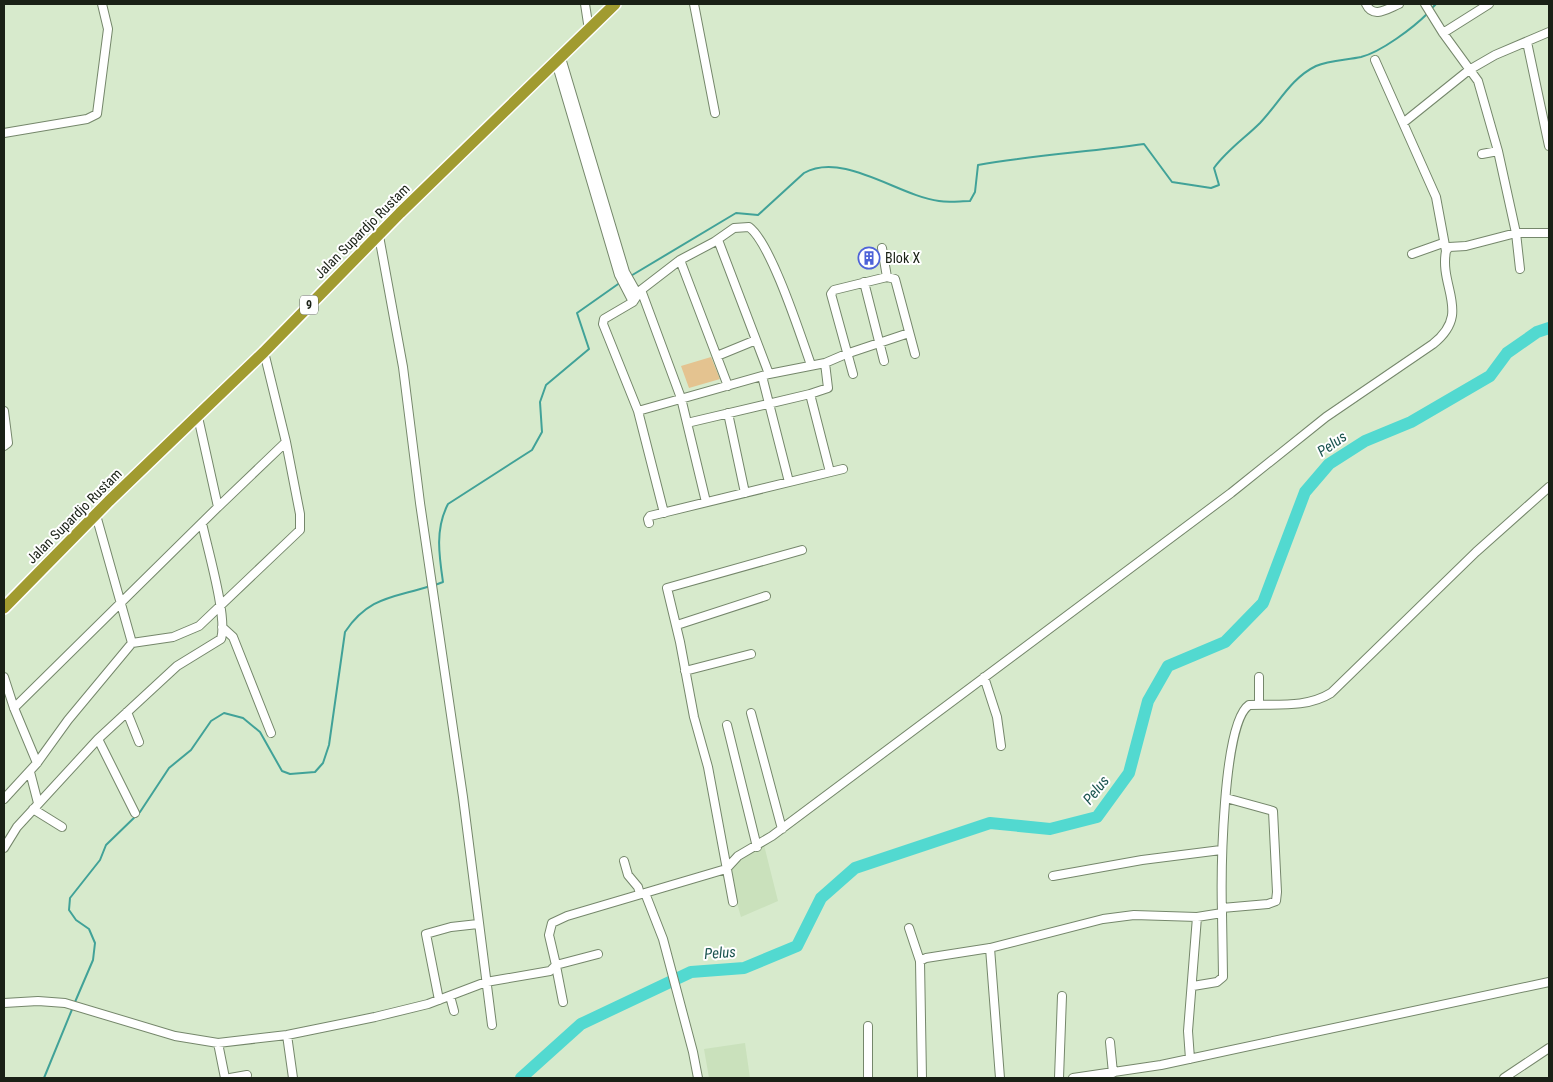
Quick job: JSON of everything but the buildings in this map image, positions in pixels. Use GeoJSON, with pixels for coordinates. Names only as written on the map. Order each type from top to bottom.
{"type":"FeatureCollection","features":[{"type":"Feature","properties":{"kind":"highway","name":"Jalan Supardjo Rustam"},"geometry":{"type":"LineString","coordinates":[[4,608],[615,4]]}},
{"type":"Feature","properties":{"kind":"street"},"geometry":{"type":"LineString","coordinates":[[4,134],[87,119],[97,114],[108,29],[102,4]]}},
{"type":"Feature","properties":{"kind":"street"},"geometry":{"type":"LineString","coordinates":[[585,4],[589,30]]}},
{"type":"Feature","properties":{"kind":"street"},"geometry":{"type":"LineString","coordinates":[[694,4],[715,113]]}},
{"type":"Feature","properties":{"kind":"street"},"geometry":{"type":"LineString","coordinates":[[1366,4],[1369,10],[1374,13],[1382,12],[1399,4]]}},
{"type":"Feature","properties":{"kind":"street"},"geometry":{"type":"LineString","coordinates":[[1443,33],[1489,4]]}},
{"type":"Feature","properties":{"kind":"street"},"geometry":{"type":"LineString","coordinates":[[1426,6],[1443,33],[1478,80],[1482,90],[1498,150],[1516,233],[1520,269]]}},
{"type":"Feature","properties":{"kind":"street"},"geometry":{"type":"LineString","coordinates":[[1403,124],[1469,70],[1495,55],[1549,32]]}},
{"type":"Feature","properties":{"kind":"street"},"geometry":{"type":"LineString","coordinates":[[1527,42],[1549,146]]}},
{"type":"Feature","properties":{"kind":"street"},"geometry":{"type":"LineString","coordinates":[[559,60],[622,274],[626,284],[637,296],[681,398],[706,502]]}},
{"type":"Feature","properties":{"kind":"street"},"geometry":{"type":"LineString","coordinates":[[563,1002],[549,935],[552,923],[567,916],[726,869],[738,856],[782,830],[1231,493],[1326,417],[1440,338],[1450,325],[1453,314],[1436,197],[1375,60]]}},
{"type":"Feature","properties":{"kind":"street"},"geometry":{"type":"LineString","coordinates":[[1482,154],[1498,150]]}},
{"type":"Feature","properties":{"kind":"street"},"geometry":{"type":"LineString","coordinates":[[664,513],[638,411],[603,322],[680,260],[718,240],[734,228],[749,227],[758,236],[788,301],[811,366]]}},
{"type":"Feature","properties":{"kind":"street"},"geometry":{"type":"LineString","coordinates":[[1412,254],[1444,247],[1466,246],[1516,233],[1549,233]]}},
{"type":"Feature","properties":{"kind":"street"},"geometry":{"type":"LineString","coordinates":[[379,236],[403,367],[463,797],[492,1025]]}},
{"type":"Feature","properties":{"kind":"street"},"geometry":{"type":"LineString","coordinates":[[718,240],[756,340],[766,375],[770,402],[789,482]]}},
{"type":"Feature","properties":{"kind":"street"},"geometry":{"type":"LineString","coordinates":[[882,248],[887,277]]}},
{"type":"Feature","properties":{"kind":"street"},"geometry":{"type":"LineString","coordinates":[[680,260],[728,386]]}},
{"type":"Feature","properties":{"kind":"street"},"geometry":{"type":"LineString","coordinates":[[853,374],[846,354],[831,291],[887,277],[897,281],[915,354]]}},
{"type":"Feature","properties":{"kind":"street"},"geometry":{"type":"LineString","coordinates":[[864,282],[884,360]]}},
{"type":"Feature","properties":{"kind":"street"},"geometry":{"type":"LineString","coordinates":[[638,411],[766,375],[825,363],[879,342],[909,333]]}},
{"type":"Feature","properties":{"kind":"street"},"geometry":{"type":"LineString","coordinates":[[717,356],[756,340]]}},
{"type":"Feature","properties":{"kind":"street"},"geometry":{"type":"LineString","coordinates":[[4,799],[38,763],[68,720],[132,643],[189,632],[220,608],[300,530],[300,514],[286,442],[264,352]]}},
{"type":"Feature","properties":{"kind":"street"},"geometry":{"type":"LineString","coordinates":[[687,423],[828,388],[825,363]]}},
{"type":"Feature","properties":{"kind":"street"},"geometry":{"type":"LineString","coordinates":[[810,394],[830,472]]}},
{"type":"Feature","properties":{"kind":"street"},"geometry":{"type":"LineString","coordinates":[[4,411],[9,439],[8,443],[4,446]]}},
{"type":"Feature","properties":{"kind":"street"},"geometry":{"type":"LineString","coordinates":[[728,413],[745,493]]}},
{"type":"Feature","properties":{"kind":"street"},"geometry":{"type":"LineString","coordinates":[[198,417],[218,507]]}},
{"type":"Feature","properties":{"kind":"street"},"geometry":{"type":"LineString","coordinates":[[14,708],[286,442]]}},
{"type":"Feature","properties":{"kind":"street"},"geometry":{"type":"LineString","coordinates":[[649,523],[648,519],[650,516],[843,469]]}},
{"type":"Feature","properties":{"kind":"street"},"geometry":{"type":"LineString","coordinates":[[1193,986],[1217,982],[1223,977],[1221,850],[1226,798],[1240,717],[1247,706],[1304,704],[1320,700],[1331,693],[1454,573],[1549,487]]}},
{"type":"Feature","properties":{"kind":"street"},"geometry":{"type":"LineString","coordinates":[[96,515],[132,643]]}},
{"type":"Feature","properties":{"kind":"street"},"geometry":{"type":"LineString","coordinates":[[4,848],[17,827],[98,740],[127,712],[177,666],[221,639],[220,608],[202,523]]}},
{"type":"Feature","properties":{"kind":"street"},"geometry":{"type":"LineString","coordinates":[[733,902],[708,767],[694,718],[677,625],[667,588],[802,550]]}},
{"type":"Feature","properties":{"kind":"street"},"geometry":{"type":"LineString","coordinates":[[677,625],[766,596]]}},
{"type":"Feature","properties":{"kind":"street"},"geometry":{"type":"LineString","coordinates":[[222,627],[233,637],[271,733]]}},
{"type":"Feature","properties":{"kind":"street"},"geometry":{"type":"LineString","coordinates":[[685,671],[751,654]]}},
{"type":"Feature","properties":{"kind":"street"},"geometry":{"type":"LineString","coordinates":[[4,676],[14,708],[38,763]]}},
{"type":"Feature","properties":{"kind":"street"},"geometry":{"type":"LineString","coordinates":[[984,677],[997,717],[1001,746]]}},
{"type":"Feature","properties":{"kind":"street"},"geometry":{"type":"LineString","coordinates":[[1259,677],[1259,705]]}},
{"type":"Feature","properties":{"kind":"street"},"geometry":{"type":"LineString","coordinates":[[127,712],[139,742]]}},
{"type":"Feature","properties":{"kind":"street"},"geometry":{"type":"LineString","coordinates":[[752,713],[782,830]]}},
{"type":"Feature","properties":{"kind":"street"},"geometry":{"type":"LineString","coordinates":[[727,725],[757,846]]}},
{"type":"Feature","properties":{"kind":"street"},"geometry":{"type":"LineString","coordinates":[[98,740],[135,813]]}},
{"type":"Feature","properties":{"kind":"street"},"geometry":{"type":"LineString","coordinates":[[30,772],[36,806],[62,827]]}},
{"type":"Feature","properties":{"kind":"street"},"geometry":{"type":"LineString","coordinates":[[920,961],[926,958],[990,948],[1103,919],[1134,915],[1197,917],[1276,901],[1273,811],[1226,798]]}},
{"type":"Feature","properties":{"kind":"street"},"geometry":{"type":"LineString","coordinates":[[1053,876],[1142,860],[1221,850]]}},
{"type":"Feature","properties":{"kind":"street"},"geometry":{"type":"LineString","coordinates":[[624,860],[628,875],[638,886],[642,894],[669,961],[698,1078]]}},
{"type":"Feature","properties":{"kind":"street"},"geometry":{"type":"LineString","coordinates":[[1190,1059],[1188,1031],[1197,917]]}},
{"type":"Feature","properties":{"kind":"street"},"geometry":{"type":"LineString","coordinates":[[439,1000],[426,934],[450,927],[478,924]]}},
{"type":"Feature","properties":{"kind":"street"},"geometry":{"type":"LineString","coordinates":[[909,928],[920,961],[922,1078]]}},
{"type":"Feature","properties":{"kind":"street"},"geometry":{"type":"LineString","coordinates":[[990,948],[1000,1078]]}},
{"type":"Feature","properties":{"kind":"street"},"geometry":{"type":"LineString","coordinates":[[4,1003],[38,1001],[65,1003],[175,1036],[218,1043],[287,1034],[383,1016],[439,1000],[486,982],[543,973],[550,971],[556,966],[598,954]]}},
{"type":"Feature","properties":{"kind":"street"},"geometry":{"type":"LineString","coordinates":[[1073,1078],[1190,1059],[1549,982]]}},
{"type":"Feature","properties":{"kind":"street"},"geometry":{"type":"LineString","coordinates":[[450,996],[454,1011]]}},
{"type":"Feature","properties":{"kind":"street"},"geometry":{"type":"LineString","coordinates":[[1060,1078],[1062,996]]}},
{"type":"Feature","properties":{"kind":"street"},"geometry":{"type":"LineString","coordinates":[[868,1026],[868,1078]]}},
{"type":"Feature","properties":{"kind":"street"},"geometry":{"type":"LineString","coordinates":[[287,1034],[293,1078]]}},
{"type":"Feature","properties":{"kind":"street"},"geometry":{"type":"LineString","coordinates":[[1110,1042],[1113,1073]]}},
{"type":"Feature","properties":{"kind":"street"},"geometry":{"type":"LineString","coordinates":[[218,1043],[225,1078]]}},
{"type":"Feature","properties":{"kind":"street"},"geometry":{"type":"LineString","coordinates":[[1504,1078],[1549,1048]]}},
{"type":"Feature","properties":{"kind":"street"},"geometry":{"type":"LineString","coordinates":[[230,1078],[247,1075]]}},
{"type":"Feature","properties":{"kind":"shaded area"},"geometry":{"type":"Polygon","coordinates":[[[711,357],[720,379],[689,388],[681,366],[711,357]]]}},
{"type":"Feature","properties":{"kind":"shaded area"},"geometry":{"type":"Polygon","coordinates":[[[764,845],[778,901],[741,917],[727,869],[764,845]]]}},
{"type":"Feature","properties":{"kind":"shaded area"},"geometry":{"type":"Polygon","coordinates":[[[745,1043],[750,1078],[709,1078],[704,1049],[745,1043]]]}},
{"type":"Feature","properties":{"kind":"waterway"},"geometry":{"type":"LineString","coordinates":[[1431,9],[1436,4]]}},
{"type":"Feature","properties":{"kind":"waterway"},"geometry":{"type":"LineString","coordinates":[[629,277],[736,213],[758,215],[804,173],[819,168],[836,167],[853,171],[939,201],[970,201],[975,192],[978,165],[1144,144],[1172,182],[1211,188],[1219,185],[1214,168],[1230,150],[1260,123],[1299,77],[1321,64],[1361,57],[1378,50],[1414,26],[1428,13]]}},
{"type":"Feature","properties":{"kind":"waterway"},"geometry":{"type":"LineString","coordinates":[[435,585],[443,582],[439,542],[441,523],[448,504],[532,450],[542,432],[540,402],[546,385],[589,349],[577,313],[621,282]]}},
{"type":"Feature","properties":{"kind":"waterway","name":"Pelus"},"geometry":{"type":"LineString","coordinates":[[521,1078],[581,1024],[691,972],[744,968],[797,946],[821,898],[855,868],[990,823],[1050,829],[1097,817],[1129,773],[1148,701],[1168,666],[1225,642],[1263,603],[1305,492],[1329,464],[1365,441],[1411,422],[1490,376],[1507,353],[1537,332],[1549,328]]}},
{"type":"Feature","properties":{"kind":"waterway"},"geometry":{"type":"LineString","coordinates":[[75,1002],[93,960],[95,943],[89,929],[76,920],[69,910],[70,898],[100,860],[106,845],[140,812],[169,768],[191,750],[211,721],[224,713],[243,718],[260,732],[282,771],[290,774],[315,772],[323,763],[329,745],[345,632],[363,611],[373,605],[394,596],[430,586]]}},
{"type":"Feature","properties":{"kind":"waterway"},"geometry":{"type":"LineString","coordinates":[[44,1078],[73,1007]]}},
{"type":"Feature","properties":{"kind":"place","name":"Blok X"},"geometry":{"type":"Point","coordinates":[869,258]}}]}
